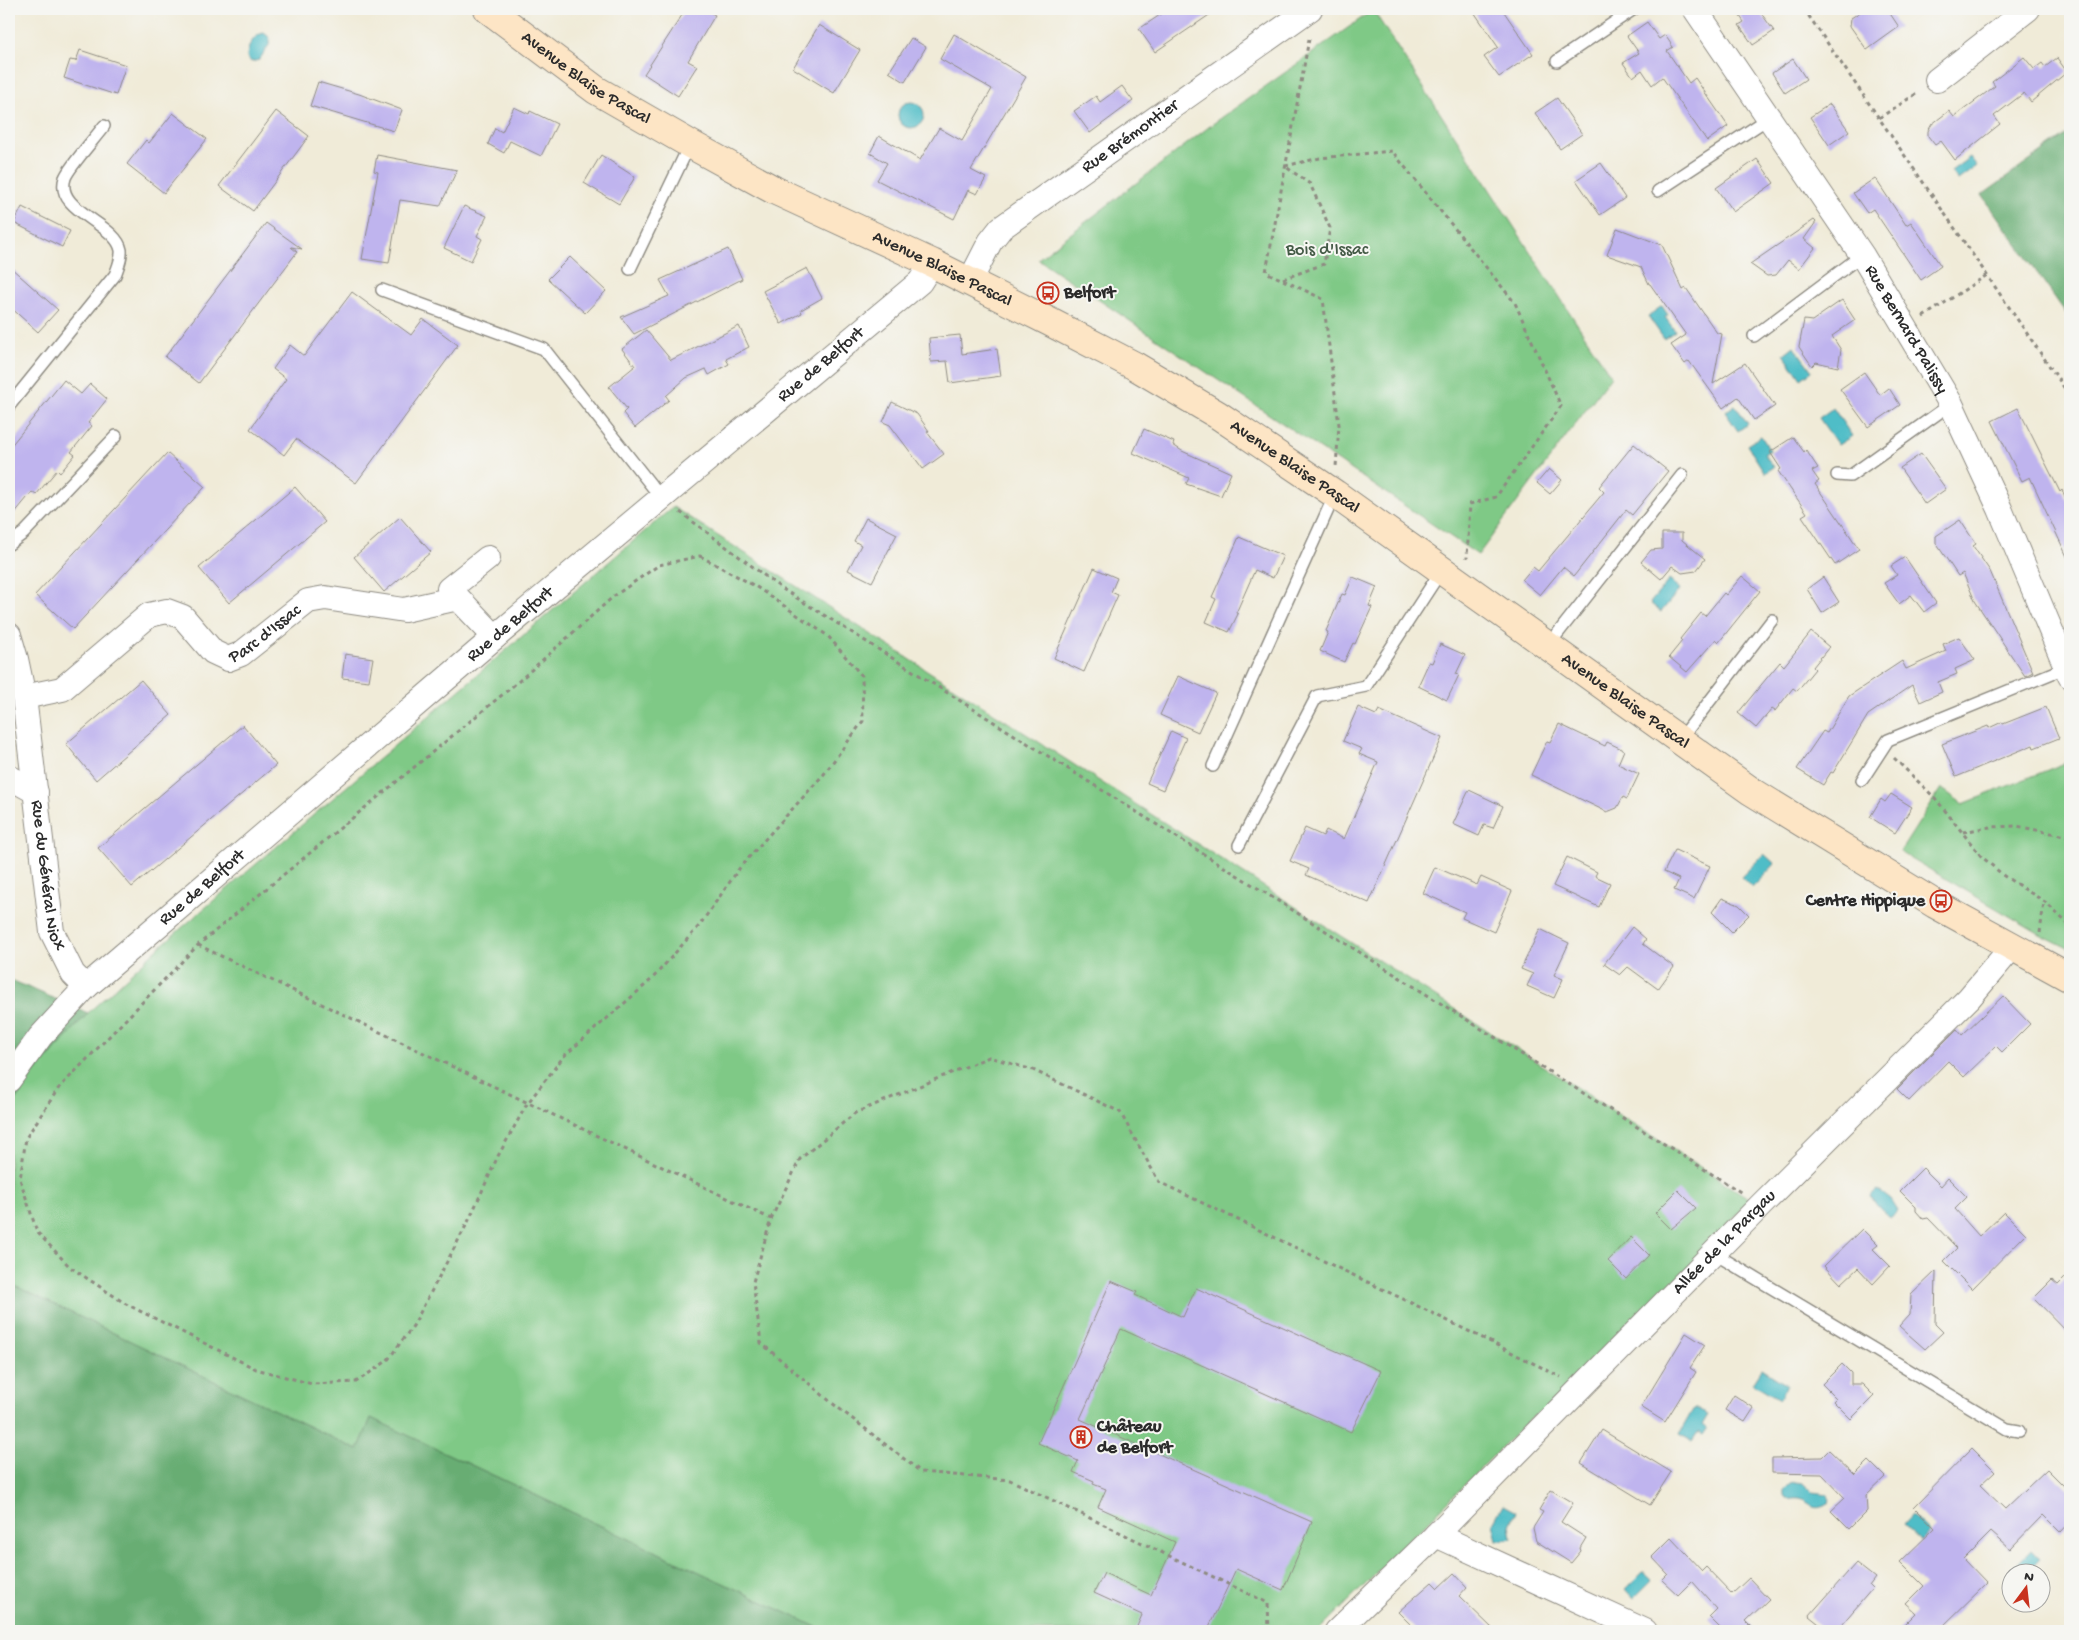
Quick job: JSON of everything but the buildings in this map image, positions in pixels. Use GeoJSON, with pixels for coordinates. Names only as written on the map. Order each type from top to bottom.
{"type":"FeatureCollection","features":[{"type":"Feature","properties":{"kind":"main road","name":"Avenue Blaise Pascal"},"geometry":{"type":"LineString","coordinates":[[488,9],[596,90],[690,144],[774,190],[970,281],[1134,366],[1210,410],[1335,494],[1678,741],[1812,830],[1935,904],[2070,978]]}},
{"type":"Feature","properties":{"kind":"street","name":"Rue Brémontier"},"geometry":{"type":"LineString","coordinates":[[970,281],[990,242],[1000,228],[1310,9]]}},
{"type":"Feature","properties":{"kind":"street","name":"Rue Bernard Palissy"},"geometry":{"type":"LineString","coordinates":[[1695,9],[1862,255],[1951,404],[2000,509],[2068,672]]}},
{"type":"Feature","properties":{"kind":"street"},"geometry":{"type":"LineString","coordinates":[[1937,80],[2028,9]]}},
{"type":"Feature","properties":{"kind":"street","name":"Rue de Belfort"},"geometry":{"type":"LineString","coordinates":[[86,987],[495,638],[920,282],[932,263]]}},
{"type":"Feature","properties":{"kind":"street"},"geometry":{"type":"LineString","coordinates":[[488,558],[449,589],[495,638]]}},
{"type":"Feature","properties":{"kind":"street","name":"Parc d'Issac"},"geometry":{"type":"LineString","coordinates":[[24,697],[62,689],[149,615],[167,611],[183,617],[213,652],[228,659],[241,654],[308,601],[324,598],[404,610],[458,598]]}},
{"type":"Feature","properties":{"kind":"street","name":"Rue du Général Niox"},"geometry":{"type":"LineString","coordinates":[[9,634],[24,697],[52,932],[73,974],[86,987]]}},
{"type":"Feature","properties":{"kind":"street"},"geometry":{"type":"LineString","coordinates":[[9,777],[36,792]]}},
{"type":"Feature","properties":{"kind":"street","name":"Allée de la Pargau"},"geometry":{"type":"LineString","coordinates":[[1336,1631],[1436,1535],[1715,1254],[1761,1205],[1969,998],[2012,947]]}},
{"type":"Feature","properties":{"kind":"street"},"geometry":{"type":"LineString","coordinates":[[9,1080],[40,1037],[86,987]]}},
{"type":"Feature","properties":{"kind":"street"},"geometry":{"type":"LineString","coordinates":[[1436,1535],[1645,1631]]}},
{"type":"Feature","properties":{"kind":"lane"},"geometry":{"type":"LineString","coordinates":[[1556,61],[1634,9]]}},
{"type":"Feature","properties":{"kind":"lane"},"geometry":{"type":"LineString","coordinates":[[1658,191],[1769,118]]}},
{"type":"Feature","properties":{"kind":"lane"},"geometry":{"type":"LineString","coordinates":[[9,406],[115,275],[120,262],[121,248],[114,238],[69,202],[64,191],[65,178],[104,126]]}},
{"type":"Feature","properties":{"kind":"lane"},"geometry":{"type":"LineString","coordinates":[[630,269],[690,144]]}},
{"type":"Feature","properties":{"kind":"lane"},"geometry":{"type":"LineString","coordinates":[[1754,336],[1862,255]]}},
{"type":"Feature","properties":{"kind":"lane"},"geometry":{"type":"LineString","coordinates":[[382,290],[544,349],[662,499]]}},
{"type":"Feature","properties":{"kind":"lane"},"geometry":{"type":"LineString","coordinates":[[1837,474],[1850,476],[1951,404]]}},
{"type":"Feature","properties":{"kind":"lane"},"geometry":{"type":"LineString","coordinates":[[9,544],[24,533],[116,436]]}},
{"type":"Feature","properties":{"kind":"lane"},"geometry":{"type":"LineString","coordinates":[[1546,647],[1682,475]]}},
{"type":"Feature","properties":{"kind":"lane"},"geometry":{"type":"LineString","coordinates":[[1213,766],[1335,494]]}},
{"type":"Feature","properties":{"kind":"lane"},"geometry":{"type":"LineString","coordinates":[[1239,845],[1317,696],[1366,686],[1440,571]]}},
{"type":"Feature","properties":{"kind":"lane"},"geometry":{"type":"LineString","coordinates":[[1678,741],[1772,620]]}},
{"type":"Feature","properties":{"kind":"lane"},"geometry":{"type":"LineString","coordinates":[[1862,780],[1888,740],[2068,672]]}},
{"type":"Feature","properties":{"kind":"lane"},"geometry":{"type":"LineString","coordinates":[[1715,1254],[2008,1429],[2019,1431]]}},
{"type":"Feature","properties":{"kind":"path"},"geometry":{"type":"LineString","coordinates":[[1804,9],[2070,396]]}},
{"type":"Feature","properties":{"kind":"path"},"geometry":{"type":"LineString","coordinates":[[1309,36],[1266,272],[1323,299],[1339,426],[1335,494]]}},
{"type":"Feature","properties":{"kind":"path"},"geometry":{"type":"LineString","coordinates":[[1879,118],[1937,80]]}},
{"type":"Feature","properties":{"kind":"path"},"geometry":{"type":"LineString","coordinates":[[1285,166],[1320,158],[1392,151],[1515,303],[1561,406],[1496,497],[1470,504],[1467,559]]}},
{"type":"Feature","properties":{"kind":"path"},"geometry":{"type":"LineString","coordinates":[[1283,280],[1324,264],[1330,228],[1310,184],[1285,166]]}},
{"type":"Feature","properties":{"kind":"path"},"geometry":{"type":"LineString","coordinates":[[1906,328],[1987,275]]}},
{"type":"Feature","properties":{"kind":"path"},"geometry":{"type":"LineString","coordinates":[[662,499],[782,588],[1761,1205]]}},
{"type":"Feature","properties":{"kind":"path"},"geometry":{"type":"LineString","coordinates":[[700,556],[755,586],[828,636],[862,676],[863,721],[824,774],[741,866],[699,926],[651,980],[564,1056],[527,1104],[498,1156],[469,1220],[413,1326],[387,1361],[356,1382],[312,1384],[256,1369],[126,1304],[70,1267],[37,1232],[20,1179],[26,1138],[58,1089],[198,945],[519,681],[614,596],[659,565],[700,556]]}},
{"type":"Feature","properties":{"kind":"path"},"geometry":{"type":"LineString","coordinates":[[1883,747],[1935,798],[1992,867],[2058,912],[2070,926]]}},
{"type":"Feature","properties":{"kind":"path"},"geometry":{"type":"LineString","coordinates":[[1963,832],[1990,827],[2017,826],[2070,837]]}},
{"type":"Feature","properties":{"kind":"path"},"geometry":{"type":"LineString","coordinates":[[198,945],[771,1220]]}},
{"type":"Feature","properties":{"kind":"path"},"geometry":{"type":"LineString","coordinates":[[1269,1631],[1268,1603],[1010,1480],[921,1472],[832,1403],[761,1343],[753,1282],[771,1220],[800,1159],[855,1113],[989,1057],[1034,1070],[1120,1112],[1159,1182],[1582,1388]]}},
{"type":"Feature","properties":{"kind":"green space","name":"Bois d'Issac"},"geometry":{"type":"Polygon","coordinates":[[[1373,10],[1611,376],[1478,555],[1038,259],[1214,123],[1373,10]]]}},
{"type":"Feature","properties":{"kind":"green space"},"geometry":{"type":"Polygon","coordinates":[[[2070,132],[2070,319],[1982,195],[2070,132]]]}},
{"type":"Feature","properties":{"kind":"green space"},"geometry":{"type":"Polygon","coordinates":[[[673,507],[1750,1199],[1582,1388],[1532,1417],[1319,1631],[825,1631],[371,1418],[358,1450],[9,1283],[9,1111],[31,1077],[88,1013],[157,949],[673,507]]]}},
{"type":"Feature","properties":{"kind":"green space"},"geometry":{"type":"Polygon","coordinates":[[[2070,761],[2070,949],[2040,934],[1900,852],[1941,788],[1963,804],[2070,761]]]}},
{"type":"Feature","properties":{"kind":"green space"},"geometry":{"type":"Polygon","coordinates":[[[9,979],[88,1013],[31,1077],[9,1111],[9,979]]]}},
{"type":"Feature","properties":{"kind":"green space"},"geometry":{"type":"Polygon","coordinates":[[[9,1283],[358,1450],[371,1418],[825,1631],[9,1631],[9,1283]]]}},
{"type":"Feature","properties":{"kind":"water"},"geometry":{"type":"Polygon","coordinates":[[[264,33],[270,38],[269,45],[259,60],[251,62],[247,57],[250,45],[254,38],[264,33]]]}},
{"type":"Feature","properties":{"kind":"water"},"geometry":{"type":"Polygon","coordinates":[[[911,102],[920,106],[924,115],[920,124],[911,128],[902,124],[898,115],[902,106],[911,102]]]}},
{"type":"Feature","properties":{"kind":"water"},"geometry":{"type":"Polygon","coordinates":[[[1970,157],[1977,166],[1958,180],[1951,171],[1970,157]]]}},
{"type":"Feature","properties":{"kind":"water"},"geometry":{"type":"Polygon","coordinates":[[[1662,306],[1668,315],[1665,317],[1675,331],[1664,339],[1648,316],[1662,306]]]}},
{"type":"Feature","properties":{"kind":"water"},"geometry":{"type":"Polygon","coordinates":[[[1794,346],[1812,371],[1801,379],[1784,354],[1794,346]]]}},
{"type":"Feature","properties":{"kind":"water"},"geometry":{"type":"Polygon","coordinates":[[[1735,405],[1748,424],[1738,431],[1725,412],[1735,405]]]}},
{"type":"Feature","properties":{"kind":"water"},"geometry":{"type":"Polygon","coordinates":[[[1833,408],[1852,436],[1838,445],[1819,418],[1833,408]]]}},
{"type":"Feature","properties":{"kind":"water"},"geometry":{"type":"Polygon","coordinates":[[[1761,436],[1770,450],[1764,454],[1774,467],[1765,473],[1747,445],[1761,436]]]}},
{"type":"Feature","properties":{"kind":"water"},"geometry":{"type":"Polygon","coordinates":[[[1669,580],[1680,589],[1661,612],[1650,603],[1669,580]]]}},
{"type":"Feature","properties":{"kind":"water"},"geometry":{"type":"Polygon","coordinates":[[[1764,854],[1775,864],[1752,888],[1741,877],[1764,854]]]}},
{"type":"Feature","properties":{"kind":"water"},"geometry":{"type":"Polygon","coordinates":[[[1878,1190],[1891,1200],[1898,1211],[1891,1217],[1875,1203],[1871,1196],[1878,1190]]]}},
{"type":"Feature","properties":{"kind":"water"},"geometry":{"type":"Polygon","coordinates":[[[1762,1369],[1787,1385],[1779,1399],[1753,1383],[1762,1369]]]}},
{"type":"Feature","properties":{"kind":"water"},"geometry":{"type":"Polygon","coordinates":[[[1694,1408],[1708,1415],[1702,1425],[1707,1429],[1703,1435],[1698,1432],[1692,1441],[1679,1434],[1694,1408]]]}},
{"type":"Feature","properties":{"kind":"water"},"geometry":{"type":"Polygon","coordinates":[[[1790,1483],[1803,1483],[1812,1492],[1827,1494],[1829,1498],[1828,1503],[1819,1507],[1812,1506],[1799,1499],[1786,1499],[1784,1489],[1790,1483]]]}},
{"type":"Feature","properties":{"kind":"water"},"geometry":{"type":"Polygon","coordinates":[[[1503,1505],[1516,1512],[1510,1525],[1512,1538],[1497,1541],[1493,1523],[1503,1505]]]}},
{"type":"Feature","properties":{"kind":"water"},"geometry":{"type":"Polygon","coordinates":[[[1911,1515],[1929,1532],[1921,1541],[1903,1524],[1911,1515]]]}},
{"type":"Feature","properties":{"kind":"water"},"geometry":{"type":"Polygon","coordinates":[[[2031,1550],[2040,1559],[2037,1562],[2019,1562],[2031,1550]]]}},
{"type":"Feature","properties":{"kind":"water"},"geometry":{"type":"Polygon","coordinates":[[[1643,1572],[1652,1580],[1634,1598],[1626,1589],[1643,1572]]]}},
{"type":"Feature","properties":{"kind":"place","name":"Belfort"},"geometry":{"type":"Point","coordinates":[1048,293]}},
{"type":"Feature","properties":{"kind":"place","name":"Centre Hippique"},"geometry":{"type":"Point","coordinates":[1941,901]}},
{"type":"Feature","properties":{"kind":"place","name":"Château de Belfort"},"geometry":{"type":"Point","coordinates":[1081,1437]}}]}
